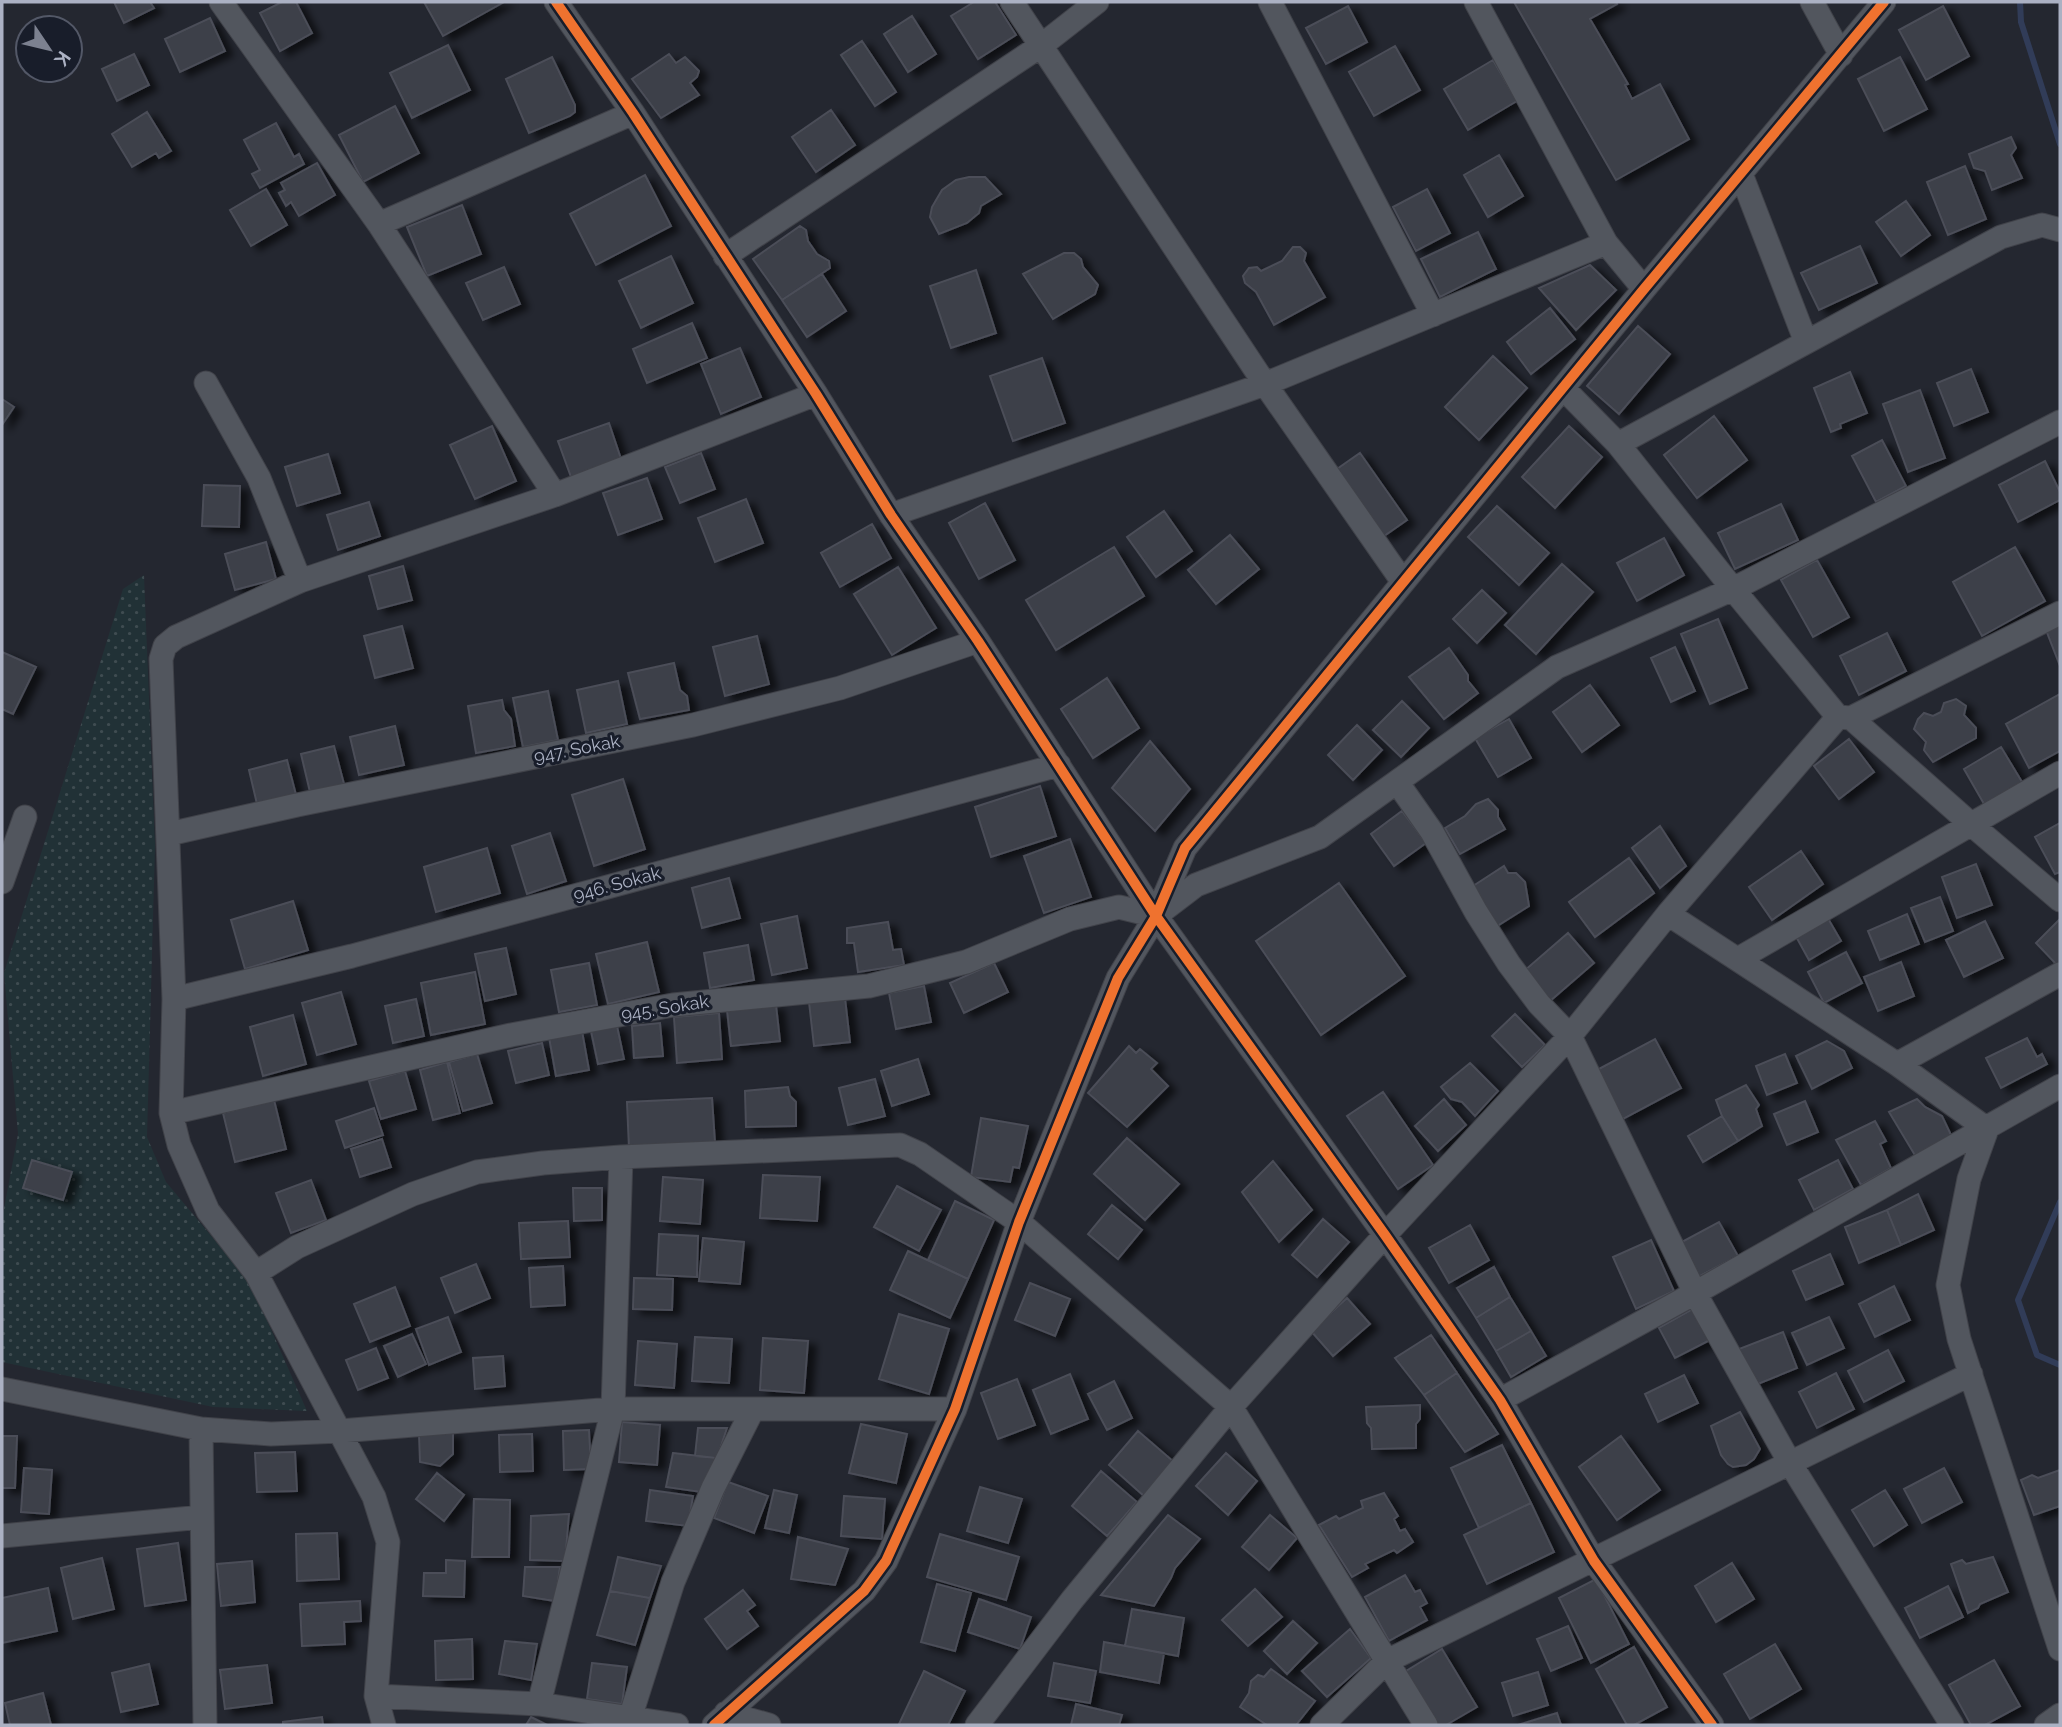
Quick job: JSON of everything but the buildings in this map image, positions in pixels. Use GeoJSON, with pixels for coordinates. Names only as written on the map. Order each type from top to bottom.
{"type":"FeatureCollection","features":[{"type":"Feature","properties":{"kind":"street"},"geometry":{"type":"LineString","coordinates":[[221,2],[379,225],[555,495]]}},
{"type":"Feature","properties":{"kind":"street"},"geometry":{"type":"LineString","coordinates":[[556,2],[633,113],[816,394],[891,515],[978,641],[1156,916],[1500,1400],[1594,1561],[1712,1725]]}},
{"type":"Feature","properties":{"kind":"street"},"geometry":{"type":"LineString","coordinates":[[1012,2],[1265,384],[1403,582]]}},
{"type":"Feature","properties":{"kind":"street"},"geometry":{"type":"LineString","coordinates":[[725,256],[1042,45],[1097,2]]}},
{"type":"Feature","properties":{"kind":"street"},"geometry":{"type":"LineString","coordinates":[[1270,2],[1433,315]]}},
{"type":"Feature","properties":{"kind":"street"},"geometry":{"type":"LineString","coordinates":[[1476,2],[1606,243],[1644,289]]}},
{"type":"Feature","properties":{"kind":"street"},"geometry":{"type":"LineString","coordinates":[[1812,2],[1841,55]]}},
{"type":"Feature","properties":{"kind":"street"},"geometry":{"type":"LineString","coordinates":[[720,1719],[864,1591],[886,1561],[956,1409],[1019,1222],[1118,978],[1156,916],[1185,848],[1644,289],[1884,2]]}},
{"type":"Feature","properties":{"kind":"street"},"geometry":{"type":"LineString","coordinates":[[379,225],[633,113]]}},
{"type":"Feature","properties":{"kind":"street"},"geometry":{"type":"LineString","coordinates":[[1741,174],[1805,342]]}},
{"type":"Feature","properties":{"kind":"street"},"geometry":{"type":"LineString","coordinates":[[1618,444],[2001,237],[2042,225],[2060,230]]}},
{"type":"Feature","properties":{"kind":"street"},"geometry":{"type":"LineString","coordinates":[[891,515],[1265,384],[1606,243]]}},
{"type":"Feature","properties":{"kind":"street"},"geometry":{"type":"LineString","coordinates":[[206,383],[259,478],[300,581]]}},
{"type":"Feature","properties":{"kind":"street"},"geometry":{"type":"LineString","coordinates":[[1564,389],[1618,444],[1732,589],[1845,717],[2060,900]]}},
{"type":"Feature","properties":{"kind":"street"},"geometry":{"type":"LineString","coordinates":[[384,1725],[376,1696],[388,1542],[374,1497],[256,1273],[208,1211],[179,1145],[171,1112],[174,999],[161,659],[165,646],[176,637],[300,581],[555,495],[816,394]]}},
{"type":"Feature","properties":{"kind":"street"},"geometry":{"type":"LineString","coordinates":[[1156,916],[1196,885],[1320,836],[1557,667],[1732,589],[2060,422]]}},
{"type":"Feature","properties":{"kind":"street"},"geometry":{"type":"LineString","coordinates":[[977,1725],[1072,1600],[1231,1407],[1570,1036],[1668,914],[1845,717],[2060,613]]}},
{"type":"Feature","properties":{"kind":"street","name":"947. Sokak"},"geometry":{"type":"LineString","coordinates":[[169,834],[296,804],[693,725],[840,688],[978,641]]}},
{"type":"Feature","properties":{"kind":"street","name":"946. Sokak"},"geometry":{"type":"LineString","coordinates":[[174,999],[366,952],[1059,765]]}},
{"type":"Feature","properties":{"kind":"street"},"geometry":{"type":"LineString","coordinates":[[1738,959],[2060,773]]}},
{"type":"Feature","properties":{"kind":"street"},"geometry":{"type":"LineString","coordinates":[[1397,782],[1432,832],[1476,912],[1509,964],[1539,1004],[1570,1036],[1695,1293],[1790,1463],[1952,1725]]}},
{"type":"Feature","properties":{"kind":"street"},"geometry":{"type":"LineString","coordinates":[[2,882],[25,817]]}},
{"type":"Feature","properties":{"kind":"street","name":"945. Sokak"},"geometry":{"type":"LineString","coordinates":[[171,1112],[511,1035],[660,1007],[869,986],[965,962],[1070,919],[1119,907],[1156,916]]}},
{"type":"Feature","properties":{"kind":"street"},"geometry":{"type":"LineString","coordinates":[[1668,914],[1897,1064],[1987,1129]]}},
{"type":"Feature","properties":{"kind":"street"},"geometry":{"type":"LineString","coordinates":[[1897,1064],[2060,974]]}},
{"type":"Feature","properties":{"kind":"street"},"geometry":{"type":"LineString","coordinates":[[1500,1400],[2060,1086]]}},
{"type":"Feature","properties":{"kind":"street"},"geometry":{"type":"LineString","coordinates":[[1987,1129],[1969,1179],[1948,1285],[1959,1339],[2060,1649]]}},
{"type":"Feature","properties":{"kind":"street"},"geometry":{"type":"LineString","coordinates":[[256,1273],[297,1247],[413,1194],[477,1172],[543,1163],[621,1157],[900,1145],[920,1154],[1019,1222],[1231,1407],[1426,1725]]}},
{"type":"Feature","properties":{"kind":"street"},"geometry":{"type":"LineString","coordinates":[[540,1704],[613,1409],[621,1157]]}},
{"type":"Feature","properties":{"kind":"street"},"geometry":{"type":"LineString","coordinates":[[1322,1725],[1387,1661],[1971,1374]]}},
{"type":"Feature","properties":{"kind":"street"},"geometry":{"type":"LineString","coordinates":[[2,1389],[201,1429],[271,1434],[613,1409],[956,1409]]}},
{"type":"Feature","properties":{"kind":"street"},"geometry":{"type":"LineString","coordinates":[[630,1718],[673,1582],[713,1488],[753,1409]]}},
{"type":"Feature","properties":{"kind":"street"},"geometry":{"type":"LineString","coordinates":[[201,1429],[205,1725]]}},
{"type":"Feature","properties":{"kind":"street"},"geometry":{"type":"LineString","coordinates":[[2,1536],[202,1517]]}},
{"type":"Feature","properties":{"kind":"street"},"geometry":{"type":"LineString","coordinates":[[376,1696],[540,1704],[677,1725]]}},
{"type":"Feature","properties":{"kind":"street"},"geometry":{"type":"LineString","coordinates":[[2046,1725],[2060,1715]]}},
{"type":"Feature","properties":{"kind":"street"},"geometry":{"type":"LineString","coordinates":[[720,1719],[769,1725]]}},
{"type":"Feature","properties":{"kind":"shaded area"},"geometry":{"type":"Polygon","coordinates":[[[144,575],[155,846],[147,1137],[166,1182],[250,1282],[307,1411],[213,1407],[2,1362],[2,1219],[18,1134],[4,973],[123,589],[144,575]]]}},
{"type":"Feature","properties":{"kind":"waterway"},"geometry":{"type":"LineString","coordinates":[[2020,2],[2021,22],[2060,144]]}},
{"type":"Feature","properties":{"kind":"waterway"},"geometry":{"type":"LineString","coordinates":[[2060,1202],[2018,1300],[2037,1355],[2060,1365]]}},
{"type":"Feature","properties":{"kind":"cycle path"},"geometry":{"type":"LineString","coordinates":[[556,2],[633,113],[816,394],[891,515],[978,641],[1156,916],[1500,1400],[1594,1561],[1712,1725]]}},
{"type":"Feature","properties":{"kind":"cycle path"},"geometry":{"type":"LineString","coordinates":[[714,1725],[864,1591],[886,1561],[955,1409],[1019,1222],[1118,978],[1156,916],[1185,848],[1644,289],[1884,2]]}}]}
